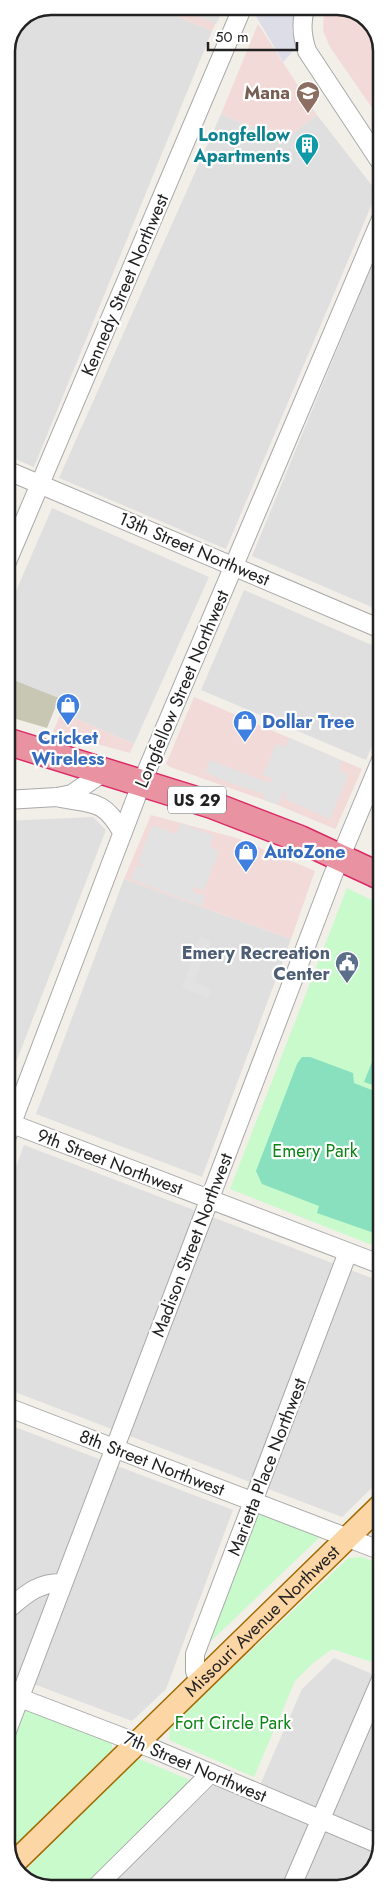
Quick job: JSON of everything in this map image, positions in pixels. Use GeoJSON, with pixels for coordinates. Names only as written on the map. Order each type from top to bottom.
{"type":"FeatureCollection","features":[{"type":"Feature","properties":{"kind":"highway","name":"US 29"},"geometry":{"type":"LineString","coordinates":[[15,744],[142,782],[241,815],[341,857],[373,873]]}},
{"type":"Feature","properties":{"kind":"main road","name":"Missouri Avenue Northwest"},"geometry":{"type":"LineString","coordinates":[[18,1859],[373,1512]]}},
{"type":"Feature","properties":{"kind":"street","name":"Kennedy Street Northwest"},"geometry":{"type":"LineString","coordinates":[[15,543],[239,15]]}},
{"type":"Feature","properties":{"kind":"street"},"geometry":{"type":"LineString","coordinates":[[303,15],[302,38],[307,51],[373,151]]}},
{"type":"Feature","properties":{"kind":"street","name":"Longfellow Street Northwest"},"geometry":{"type":"LineString","coordinates":[[15,1109],[142,782],[373,239]]}},
{"type":"Feature","properties":{"kind":"street","name":"13th Street Northwest"},"geometry":{"type":"LineString","coordinates":[[15,474],[373,625]]}},
{"type":"Feature","properties":{"kind":"street"},"geometry":{"type":"LineString","coordinates":[[15,799],[57,797],[79,790],[105,771]]}},
{"type":"Feature","properties":{"kind":"street","name":"Madison Street Northwest"},"geometry":{"type":"LineString","coordinates":[[15,1691],[63,1583],[341,857],[373,781]]}},
{"type":"Feature","properties":{"kind":"street"},"geometry":{"type":"LineString","coordinates":[[57,797],[101,806],[111,813],[122,832]]}},
{"type":"Feature","properties":{"kind":"street","name":"9th Street Northwest"},"geometry":{"type":"LineString","coordinates":[[15,1130],[209,1199],[373,1262]]}},
{"type":"Feature","properties":{"kind":"street","name":"Marietta Place Northwest"},"geometry":{"type":"LineString","coordinates":[[199,1682],[195,1671],[195,1654],[348,1252]]}},
{"type":"Feature","properties":{"kind":"street","name":"8th Street Northwest"},"geometry":{"type":"LineString","coordinates":[[15,1411],[373,1547]]}},
{"type":"Feature","properties":{"kind":"street"},"geometry":{"type":"LineString","coordinates":[[15,1604],[41,1585],[51,1582],[63,1583]]}},
{"type":"Feature","properties":{"kind":"street","name":"7th Street Northwest"},"geometry":{"type":"LineString","coordinates":[[15,1696],[137,1742],[373,1841]]}},
{"type":"Feature","properties":{"kind":"street"},"geometry":{"type":"LineString","coordinates":[[295,1880],[373,1698]]}},
{"type":"Feature","properties":{"kind":"street"},"geometry":{"type":"LineString","coordinates":[[103,1880],[211,1773]]}},
{"type":"Feature","properties":{"kind":"shaded area"},"geometry":{"type":"Polygon","coordinates":[[[51,15],[174,15],[212,31],[34,467],[15,459],[15,51],[18,37],[25,25],[31,21],[51,15]]]}},
{"type":"Feature","properties":{"kind":"shaded area"},"geometry":{"type":"Polygon","coordinates":[[[174,15],[220,15],[212,31],[174,15]]]}},
{"type":"Feature","properties":{"kind":"shaded area"},"geometry":{"type":"Polygon","coordinates":[[[195,15],[215,15],[220,17],[216,24],[195,15]]]}},
{"type":"Feature","properties":{"kind":"shaded area"},"geometry":{"type":"Polygon","coordinates":[[[296,15],[292,29],[296,48],[283,62],[256,16],[296,15]]]}},
{"type":"Feature","properties":{"kind":"shaded area"},"geometry":{"type":"Polygon","coordinates":[[[324,15],[340,15],[357,21],[368,33],[373,46],[373,109],[330,47],[323,31],[324,15]]]}},
{"type":"Feature","properties":{"kind":"shaded area"},"geometry":{"type":"Polygon","coordinates":[[[258,24],[317,115],[284,140],[221,114],[258,24]]]}},
{"type":"Feature","properties":{"kind":"shaded area"},"geometry":{"type":"Polygon","coordinates":[[[221,114],[284,140],[317,115],[373,187],[373,201],[226,549],[59,478],[221,114]]]}},
{"type":"Feature","properties":{"kind":"shaded area"},"geometry":{"type":"Polygon","coordinates":[[[373,262],[373,608],[252,556],[373,262]]]}},
{"type":"Feature","properties":{"kind":"shaded area"},"geometry":{"type":"Polygon","coordinates":[[[52,508],[209,577],[134,744],[61,712],[59,698],[15,681],[15,593],[52,508]]]}},
{"type":"Feature","properties":{"kind":"shaded area"},"geometry":{"type":"Polygon","coordinates":[[[244,590],[373,646],[373,743],[366,760],[201,690],[244,590]]]}},
{"type":"Feature","properties":{"kind":"shaded area"},"geometry":{"type":"Polygon","coordinates":[[[15,681],[59,698],[47,728],[15,719],[15,681]]]}},
{"type":"Feature","properties":{"kind":"shaded area"},"geometry":{"type":"Polygon","coordinates":[[[194,697],[362,769],[336,828],[166,764],[194,697]]]}},
{"type":"Feature","properties":{"kind":"shaded area"},"geometry":{"type":"Polygon","coordinates":[[[61,712],[134,744],[130,753],[53,732],[61,712]]]}},
{"type":"Feature","properties":{"kind":"shaded area"},"geometry":{"type":"Polygon","coordinates":[[[290,738],[342,761],[339,770],[348,775],[330,819],[285,799],[286,791],[278,805],[264,800],[264,796],[261,793],[230,783],[205,772],[210,760],[269,783],[271,778],[263,775],[276,744],[285,747],[290,738]]]}},
{"type":"Feature","properties":{"kind":"shaded area"},"geometry":{"type":"Polygon","coordinates":[[[151,815],[237,838],[315,871],[291,939],[124,879],[151,815]]]}},
{"type":"Feature","properties":{"kind":"shaded area"},"geometry":{"type":"Polygon","coordinates":[[[93,817],[106,830],[15,1065],[15,821],[93,817]]]}},
{"type":"Feature","properties":{"kind":"shaded area"},"geometry":{"type":"Polygon","coordinates":[[[181,823],[214,836],[210,846],[219,851],[204,890],[196,887],[193,889],[194,892],[205,896],[202,906],[131,879],[136,865],[146,867],[138,862],[152,825],[176,834],[181,823]]]}},
{"type":"Feature","properties":{"kind":"shaded area"},"geometry":{"type":"Polygon","coordinates":[[[124,879],[291,939],[202,1177],[36,1114],[124,879]]]}},
{"type":"Feature","properties":{"kind":"shaded area"},"geometry":{"type":"Polygon","coordinates":[[[200,937],[211,941],[194,982],[211,989],[208,998],[182,988],[200,937]]]}},
{"type":"Feature","properties":{"kind":"shaded area"},"geometry":{"type":"Polygon","coordinates":[[[24,1145],[373,1279],[373,1487],[342,1517],[15,1392],[15,1169],[24,1145]]]}},
{"type":"Feature","properties":{"kind":"shaded area"},"geometry":{"type":"Polygon","coordinates":[[[15,1427],[233,1510],[166,1689],[132,1721],[15,1677],[15,1427]]]}},
{"type":"Feature","properties":{"kind":"shaded area"},"geometry":{"type":"Polygon","coordinates":[[[334,1658],[373,1674],[373,1844],[371,1856],[364,1868],[359,1873],[342,1880],[114,1880],[215,1784],[253,1801],[302,1689],[334,1658]]]}},
{"type":"Feature","properties":{"kind":"green space","name":"Emery Park"},"geometry":{"type":"Polygon","coordinates":[[[347,888],[373,901],[373,1245],[230,1189],[347,888]]]}},
{"type":"Feature","properties":{"kind":"green space"},"geometry":{"type":"Polygon","coordinates":[[[302,1057],[310,1057],[353,1073],[354,1083],[373,1090],[373,1233],[317,1213],[319,1206],[262,1184],[256,1171],[297,1064],[302,1057]]]}},
{"type":"Feature","properties":{"kind":"green space"},"geometry":{"type":"Polygon","coordinates":[[[373,1060],[373,1085],[364,1082],[373,1060]]]}},
{"type":"Feature","properties":{"kind":"green space"},"geometry":{"type":"Polygon","coordinates":[[[258,1513],[321,1536],[206,1646],[258,1513]]]}},
{"type":"Feature","properties":{"kind":"green space","name":"Fort Circle Park"},"geometry":{"type":"Polygon","coordinates":[[[362,1557],[373,1561],[372,1662],[332,1649],[312,1664],[295,1681],[254,1777],[169,1740],[170,1728],[348,1558],[362,1557]]]}},
{"type":"Feature","properties":{"kind":"green space"},"geometry":{"type":"Polygon","coordinates":[[[28,1709],[111,1742],[113,1749],[15,1846],[15,1733],[23,1712],[28,1709]]]}},
{"type":"Feature","properties":{"kind":"green space","name":"Fort Circle Park"},"geometry":{"type":"Polygon","coordinates":[[[137,1758],[195,1782],[93,1880],[48,1880],[26,1870],[137,1758]]]}},
{"type":"Feature","properties":{"kind":"place","name":"Mana"},"geometry":{"type":"Point","coordinates":[308,114]}},
{"type":"Feature","properties":{"kind":"place","name":"Longfellow Apartments"},"geometry":{"type":"Point","coordinates":[307,166]}},
{"type":"Feature","properties":{"kind":"place","name":"Cricket Wireless"},"geometry":{"type":"Point","coordinates":[68,726]}},
{"type":"Feature","properties":{"kind":"place","name":"Dollar Tree"},"geometry":{"type":"Point","coordinates":[245,743]}},
{"type":"Feature","properties":{"kind":"place","name":"AutoZone"},"geometry":{"type":"Point","coordinates":[246,873]}},
{"type":"Feature","properties":{"kind":"place","name":"Emery Recreation Center"},"geometry":{"type":"Point","coordinates":[347,984]}}]}
